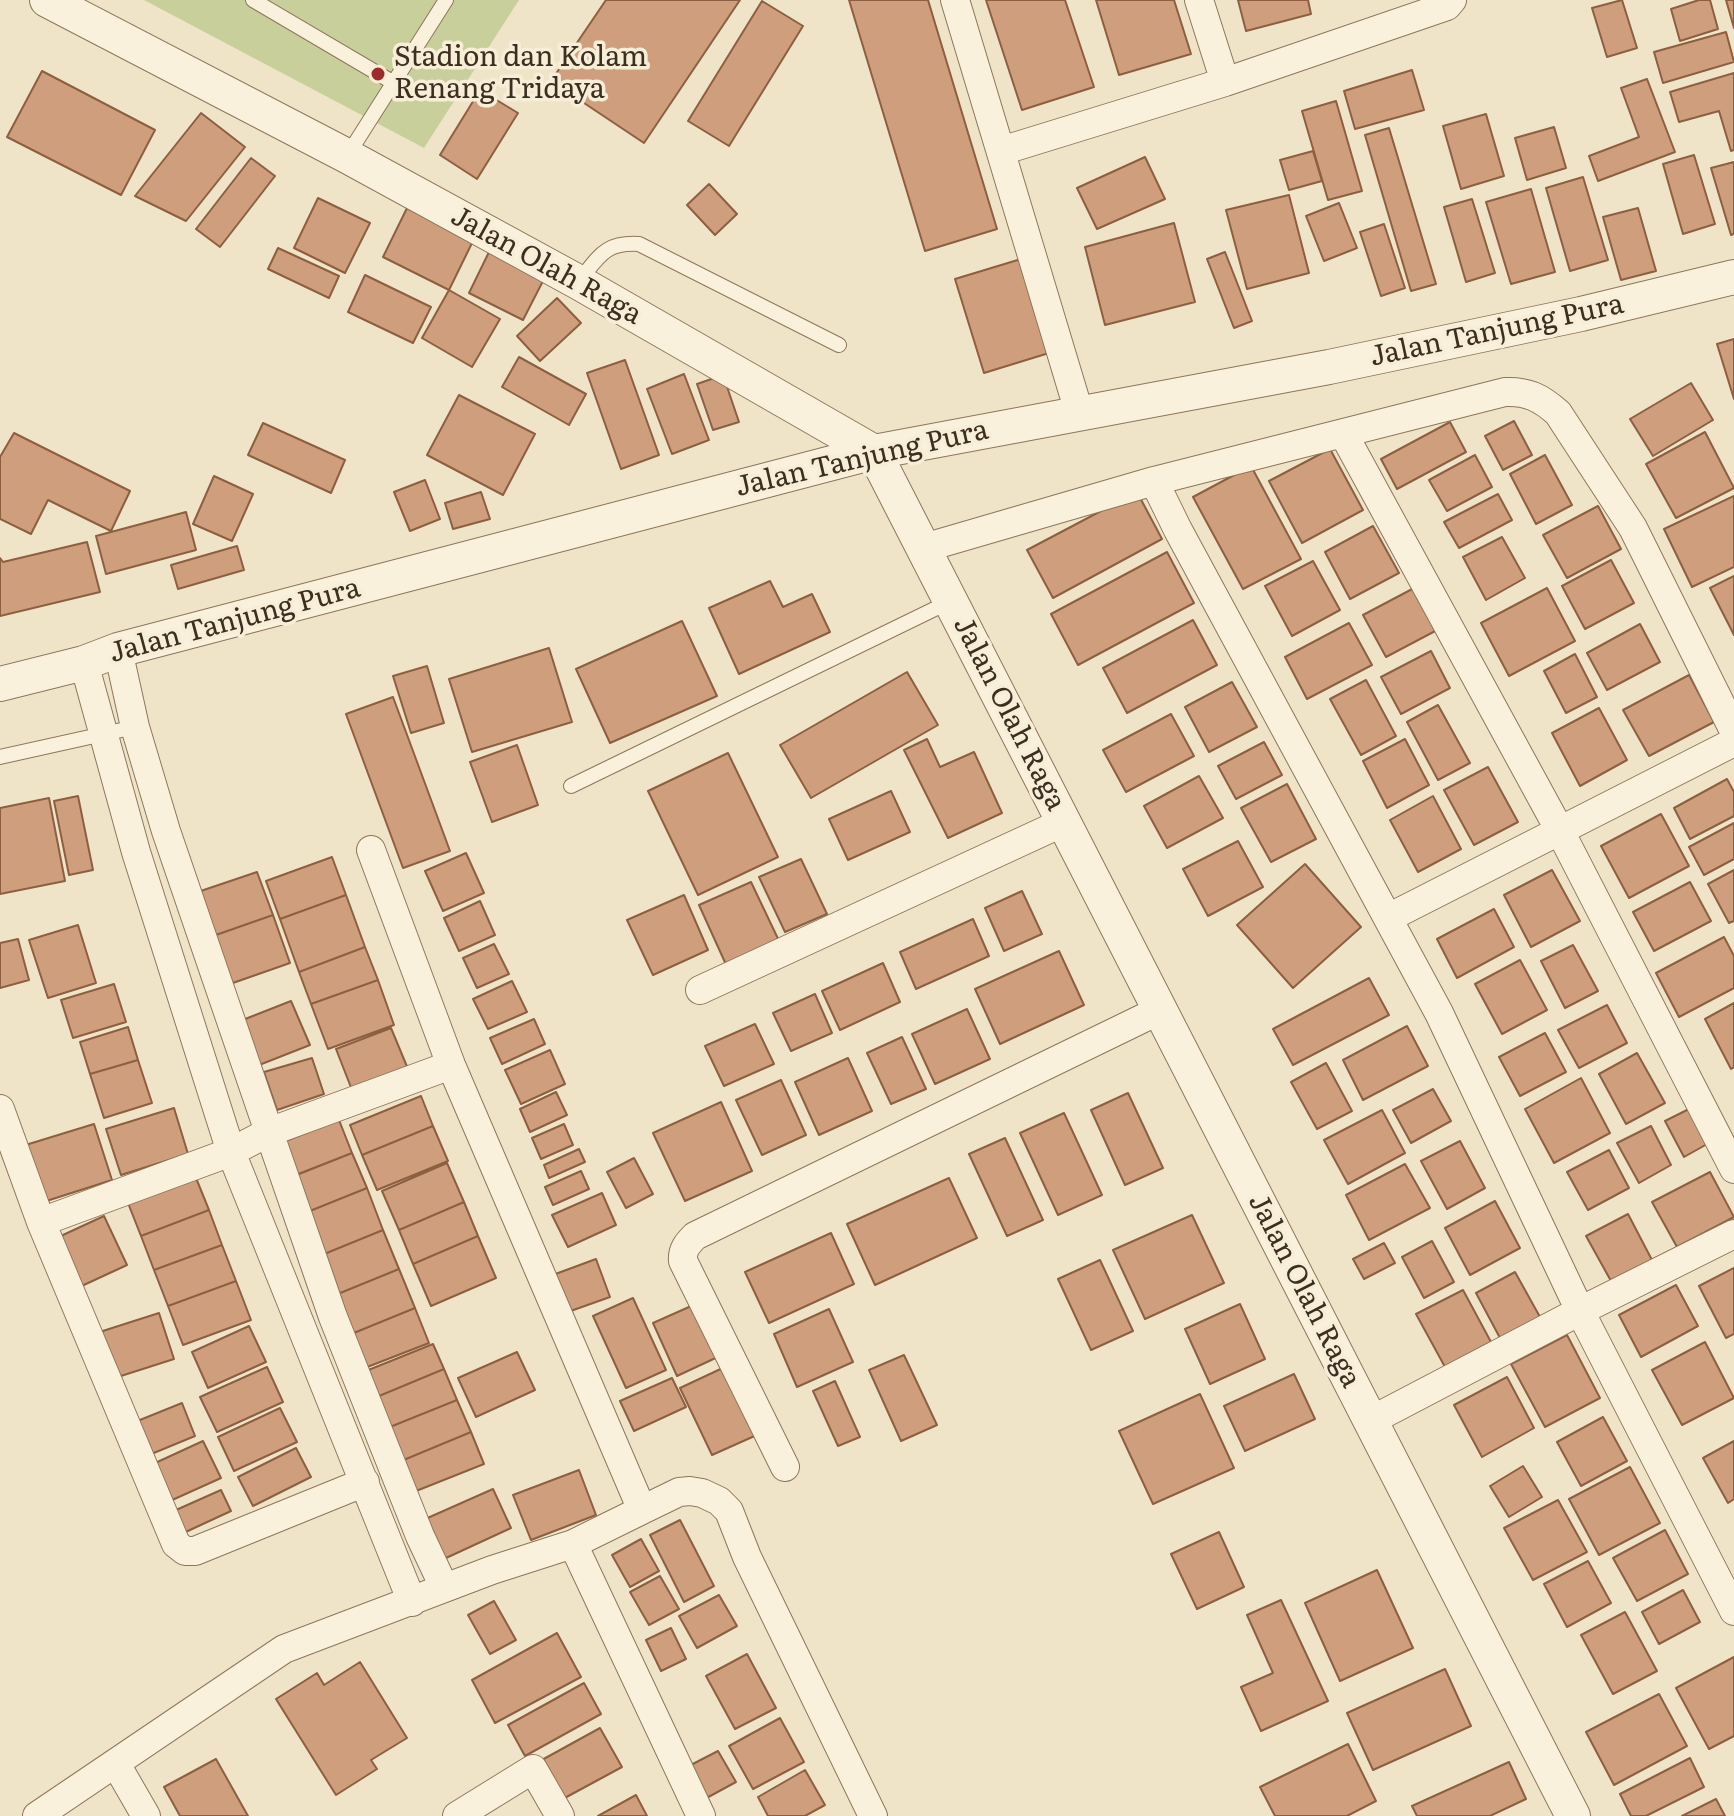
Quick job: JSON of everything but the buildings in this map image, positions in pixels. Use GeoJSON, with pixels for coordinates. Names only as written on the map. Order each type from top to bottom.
{"type":"FeatureCollection","features":[{"type":"Feature","properties":{"kind":"street","name":"Jalan Olah Raga"},"geometry":{"type":"LineString","coordinates":[[47,0],[347,156],[578,282],[874,452],[1573,1816]]}},
{"type":"Feature","properties":{"kind":"street"},"geometry":{"type":"LineString","coordinates":[[955,0],[1079,412]]}},
{"type":"Feature","properties":{"kind":"street"},"geometry":{"type":"LineString","coordinates":[[1199,0],[1225,82]]}},
{"type":"Feature","properties":{"kind":"street"},"geometry":{"type":"LineString","coordinates":[[1001,151],[1225,82],[1447,6],[1452,0]]}},
{"type":"Feature","properties":{"kind":"street","name":"Jalan Tanjung Pura"},"geometry":{"type":"LineString","coordinates":[[0,684],[84,663],[118,650],[874,452],[1329,367],[1581,314],[1734,277]]}},
{"type":"Feature","properties":{"kind":"street"},"geometry":{"type":"LineString","coordinates":[[924,548],[1154,481],[1505,392],[1523,391],[1543,399],[1558,413],[1633,528],[1734,731]]}},
{"type":"Feature","properties":{"kind":"street"},"geometry":{"type":"LineString","coordinates":[[1343,433],[1560,831],[1734,1169]]}},
{"type":"Feature","properties":{"kind":"street"},"geometry":{"type":"LineString","coordinates":[[1154,481],[1390,917],[1439,1013],[1580,1311],[1734,1611]]}},
{"type":"Feature","properties":{"kind":"street"},"geometry":{"type":"LineString","coordinates":[[118,650],[135,727],[166,831],[333,1317],[420,1536],[444,1587]]}},
{"type":"Feature","properties":{"kind":"street"},"geometry":{"type":"LineString","coordinates":[[84,663],[136,852],[231,1152],[412,1602]]}},
{"type":"Feature","properties":{"kind":"street"},"geometry":{"type":"LineString","coordinates":[[1390,917],[1734,742]]}},
{"type":"Feature","properties":{"kind":"street"},"geometry":{"type":"LineString","coordinates":[[700,990],[1064,822]]}},
{"type":"Feature","properties":{"kind":"street"},"geometry":{"type":"LineString","coordinates":[[371,850],[451,1065],[642,1510]]}},
{"type":"Feature","properties":{"kind":"street"},"geometry":{"type":"LineString","coordinates":[[785,1467],[683,1261],[682,1253],[687,1244],[709,1229],[1160,1010]]}},
{"type":"Feature","properties":{"kind":"street"},"geometry":{"type":"LineString","coordinates":[[41,1222],[231,1152],[269,1132],[451,1065]]}},
{"type":"Feature","properties":{"kind":"street"},"geometry":{"type":"LineString","coordinates":[[0,1109],[41,1222],[176,1544],[185,1551],[195,1551],[365,1482]]}},
{"type":"Feature","properties":{"kind":"street"},"geometry":{"type":"LineString","coordinates":[[1370,1421],[1734,1234]]}},
{"type":"Feature","properties":{"kind":"street"},"geometry":{"type":"LineString","coordinates":[[37,1816],[284,1649],[412,1602],[444,1587],[573,1544],[679,1492],[690,1491],[719,1501],[729,1511],[747,1557],[873,1816]]}},
{"type":"Feature","properties":{"kind":"street"},"geometry":{"type":"LineString","coordinates":[[573,1544],[701,1816]]}},
{"type":"Feature","properties":{"kind":"street"},"geometry":{"type":"LineString","coordinates":[[116,1764],[146,1816]]}},
{"type":"Feature","properties":{"kind":"street"},"geometry":{"type":"LineString","coordinates":[[457,1816],[533,1769],[560,1816]]}},
{"type":"Feature","properties":{"kind":"lane"},"geometry":{"type":"LineString","coordinates":[[253,0],[394,83]]}},
{"type":"Feature","properties":{"kind":"lane"},"geometry":{"type":"LineString","coordinates":[[347,156],[446,0]]}},
{"type":"Feature","properties":{"kind":"lane"},"geometry":{"type":"LineString","coordinates":[[578,282],[603,251],[619,243],[639,244],[839,345]]}},
{"type":"Feature","properties":{"kind":"lane"},"geometry":{"type":"LineString","coordinates":[[571,786],[951,601]]}},
{"type":"Feature","properties":{"kind":"lane"},"geometry":{"type":"LineString","coordinates":[[0,757],[135,727]]}},
{"type":"Feature","properties":{"kind":"green space","name":"Stadion dan Kolam Renang Tridaya"},"geometry":{"type":"Polygon","coordinates":[[[144,0],[519,0],[424,148],[144,0]]]}},
{"type":"Feature","properties":{"kind":"place","name":"Stadion dan Kolam Renang Tridaya"},"geometry":{"type":"Point","coordinates":[378,74]}}]}
